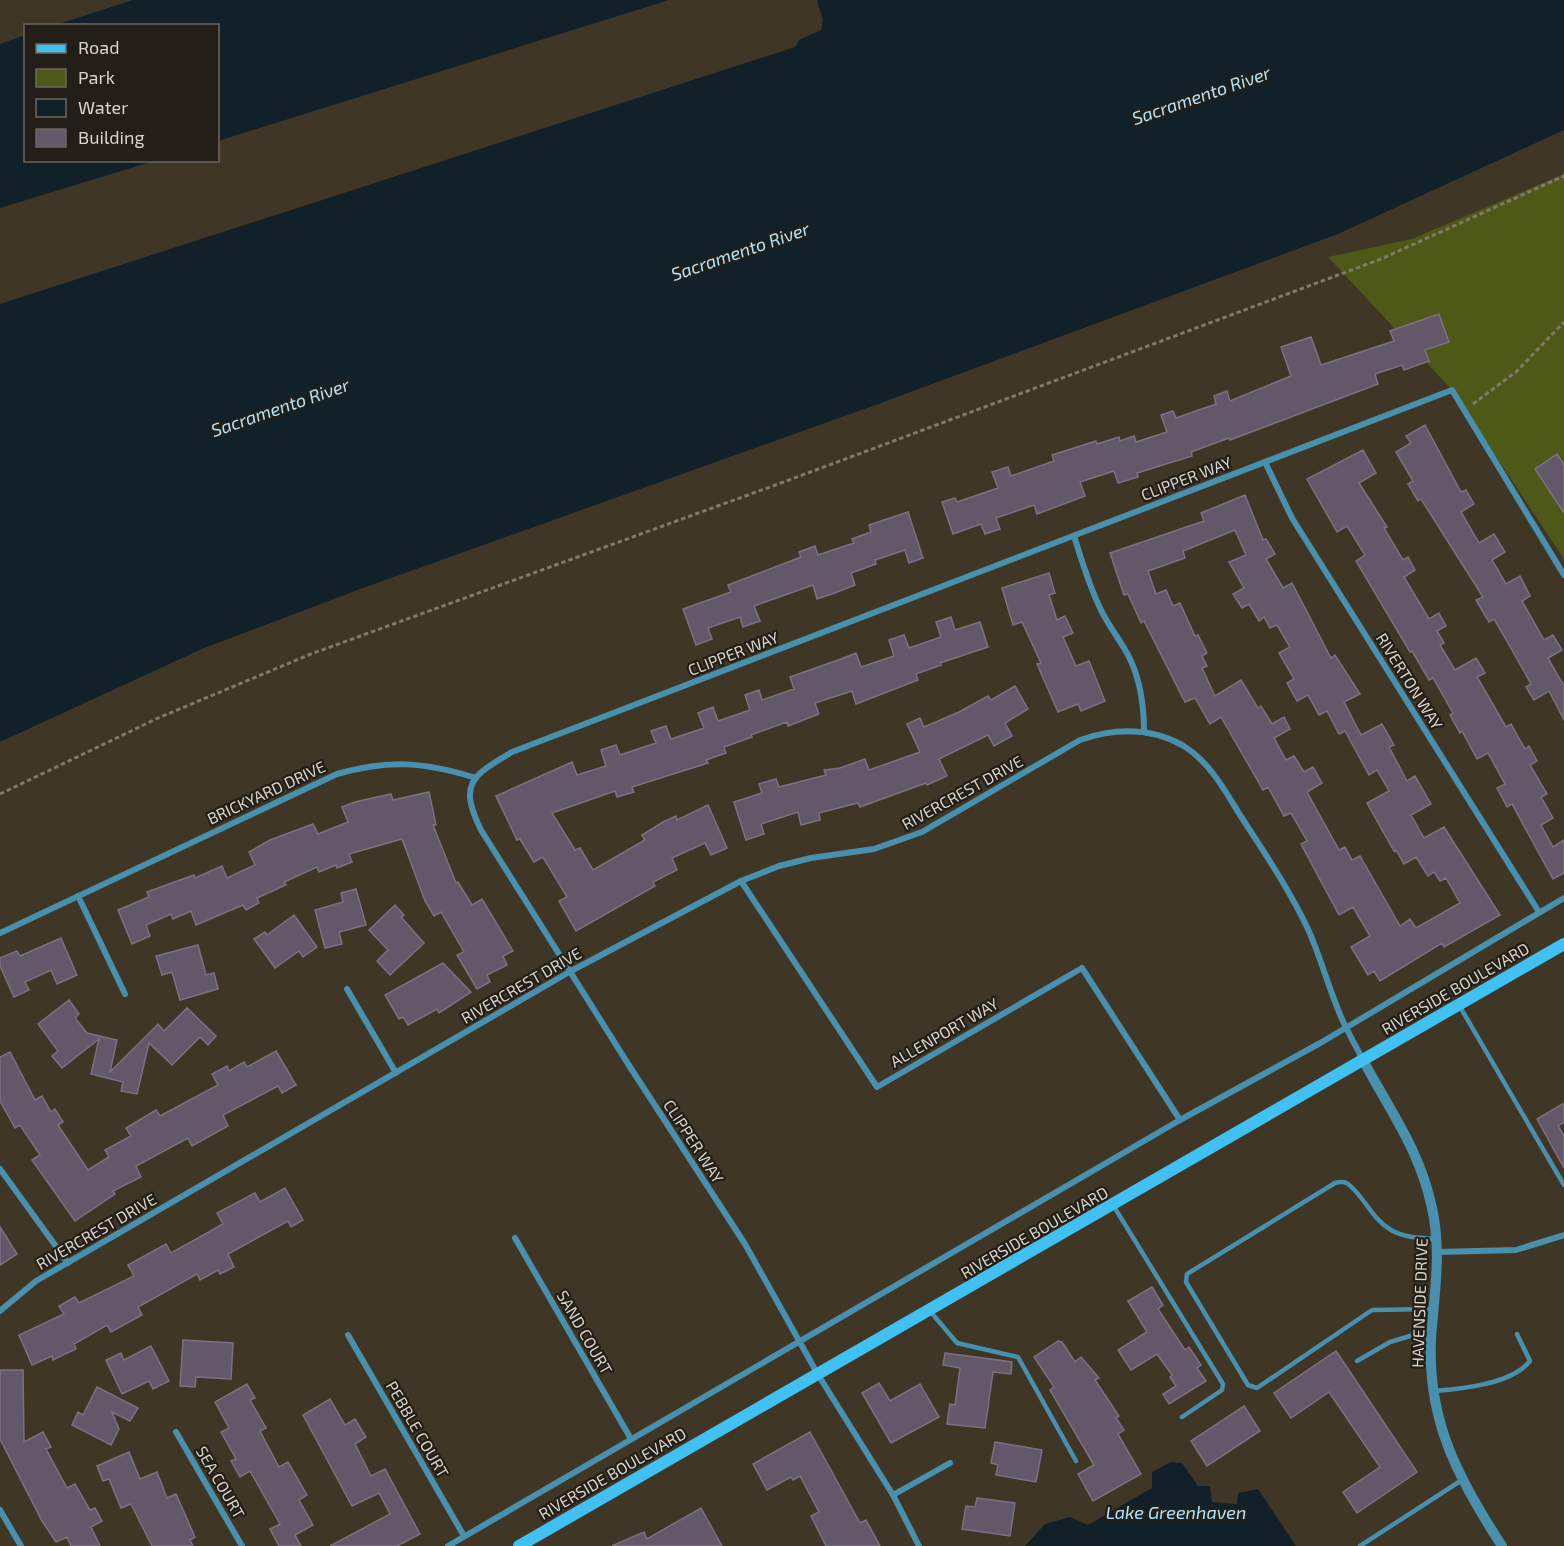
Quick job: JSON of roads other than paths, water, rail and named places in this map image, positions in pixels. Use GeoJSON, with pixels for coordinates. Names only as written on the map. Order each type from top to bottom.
{"type":"FeatureCollection","features":[{"type":"Feature","properties":{"kind":"main road","name":"RIVERSIDE BOULEVARD"},"geometry":{"type":"LineString","coordinates":[[519,1546],[1564,944]]}},
{"type":"Feature","properties":{"kind":"street","name":"CLIPPER WAY"},"geometry":{"type":"LineString","coordinates":[[918,1546],[892,1496],[818,1373],[802,1341],[745,1244],[481,830],[470,808],[468,795],[476,778],[512,752],[1452,390],[1564,574]]}},
{"type":"Feature","properties":{"kind":"street","name":"RIVERTON WAY"},"geometry":{"type":"LineString","coordinates":[[1265,462],[1292,518],[1539,912]]}},
{"type":"Feature","properties":{"kind":"street"},"geometry":{"type":"LineString","coordinates":[[1074,536],[1087,579],[1102,612],[1130,658],[1140,684],[1144,732]]}},
{"type":"Feature","properties":{"kind":"street","name":"RIVERCREST DRIVE"},"geometry":{"type":"LineString","coordinates":[[0,1311],[20,1293],[68,1263],[571,971],[741,881],[811,858],[874,849],[902,841],[922,832],[1080,740],[1121,730],[1162,736],[1183,746],[1201,760],[1216,777],[1282,881],[1308,930],[1346,1027],[1364,1060]]}},
{"type":"Feature","properties":{"kind":"street","name":"BRICKYARD DRIVE"},"geometry":{"type":"LineString","coordinates":[[0,933],[338,774],[364,766],[414,763],[439,766],[476,778]]}},
{"type":"Feature","properties":{"kind":"street","name":"ALLENPORT WAY"},"geometry":{"type":"LineString","coordinates":[[741,881],[876,1087],[1082,968],[1180,1120]]}},
{"type":"Feature","properties":{"kind":"street"},"geometry":{"type":"LineString","coordinates":[[78,896],[125,994]]}},
{"type":"Feature","properties":{"kind":"street"},"geometry":{"type":"LineString","coordinates":[[448,1546],[1180,1120],[1346,1027],[1564,898]]}},
{"type":"Feature","properties":{"kind":"street"},"geometry":{"type":"LineString","coordinates":[[347,989],[396,1073]]}},
{"type":"Feature","properties":{"kind":"street","name":"HAVENSIDE DRIVE"},"geometry":{"type":"LineString","coordinates":[[1364,1060],[1415,1151],[1430,1200],[1438,1252],[1432,1329],[1434,1390],[1443,1435],[1462,1480],[1502,1546]]}},
{"type":"Feature","properties":{"kind":"street"},"geometry":{"type":"LineString","coordinates":[[0,1169],[68,1263]]}},
{"type":"Feature","properties":{"kind":"street"},"geometry":{"type":"LineString","coordinates":[[1438,1252],[1516,1250],[1564,1235]]}},
{"type":"Feature","properties":{"kind":"street","name":"SAND COURT"},"geometry":{"type":"LineString","coordinates":[[515,1238],[631,1439]]}},
{"type":"Feature","properties":{"kind":"street","name":"PEBBLE COURT"},"geometry":{"type":"LineString","coordinates":[[348,1335],[464,1536]]}},
{"type":"Feature","properties":{"kind":"street","name":"SEA COURT"},"geometry":{"type":"LineString","coordinates":[[176,1432],[242,1546]]}},
{"type":"Feature","properties":{"kind":"street"},"geometry":{"type":"LineString","coordinates":[[892,1496],[950,1463]]}},
{"type":"Feature","properties":{"kind":"street"},"geometry":{"type":"LineString","coordinates":[[0,1510],[21,1546]]}},
{"type":"Feature","properties":{"kind":"lane"},"geometry":{"type":"LineString","coordinates":[[1459,1005],[1564,1185]]}},
{"type":"Feature","properties":{"kind":"lane"},"geometry":{"type":"LineString","coordinates":[[1435,1310],[1372,1310],[1257,1388],[1248,1385],[1186,1282],[1187,1274],[1341,1181],[1348,1184],[1372,1215],[1390,1229],[1406,1237],[1437,1239]]}},
{"type":"Feature","properties":{"kind":"lane"},"geometry":{"type":"LineString","coordinates":[[1113,1205],[1223,1384],[1222,1390],[1182,1417]]}},
{"type":"Feature","properties":{"kind":"lane"},"geometry":{"type":"LineString","coordinates":[[930,1311],[957,1343],[1018,1357],[1076,1461]]}},
{"type":"Feature","properties":{"kind":"lane"},"geometry":{"type":"LineString","coordinates":[[1357,1361],[1389,1342],[1432,1329]]}},
{"type":"Feature","properties":{"kind":"lane"},"geometry":{"type":"LineString","coordinates":[[1434,1390],[1476,1387],[1525,1368],[1530,1361],[1517,1334]]}},
{"type":"Feature","properties":{"kind":"lane"},"geometry":{"type":"LineString","coordinates":[[1360,1546],[1462,1480]]}},
{"type":"Feature","properties":{"kind":"water"},"geometry":{"type":"Polygon","coordinates":[[[133,0],[669,0],[219,141],[219,24],[58,24],[133,0]]]}},
{"type":"Feature","properties":{"kind":"water","name":"Sacramento River"},"geometry":{"type":"Polygon","coordinates":[[[817,0],[1564,0],[1564,130],[1338,234],[870,407],[363,588],[204,648],[0,742],[0,304],[795,47],[799,40],[821,30],[823,20],[817,0]]]}},
{"type":"Feature","properties":{"kind":"water"},"geometry":{"type":"Polygon","coordinates":[[[24,35],[24,162],[151,162],[0,208],[0,44],[24,35]]]}},
{"type":"Feature","properties":{"kind":"water","name":"Lake Greenhaven"},"geometry":{"type":"Polygon","coordinates":[[[1171,1462],[1182,1463],[1198,1486],[1210,1486],[1212,1502],[1237,1504],[1238,1493],[1258,1489],[1296,1546],[1025,1546],[1045,1524],[1070,1517],[1088,1525],[1152,1488],[1152,1472],[1171,1462]]]}}]}
